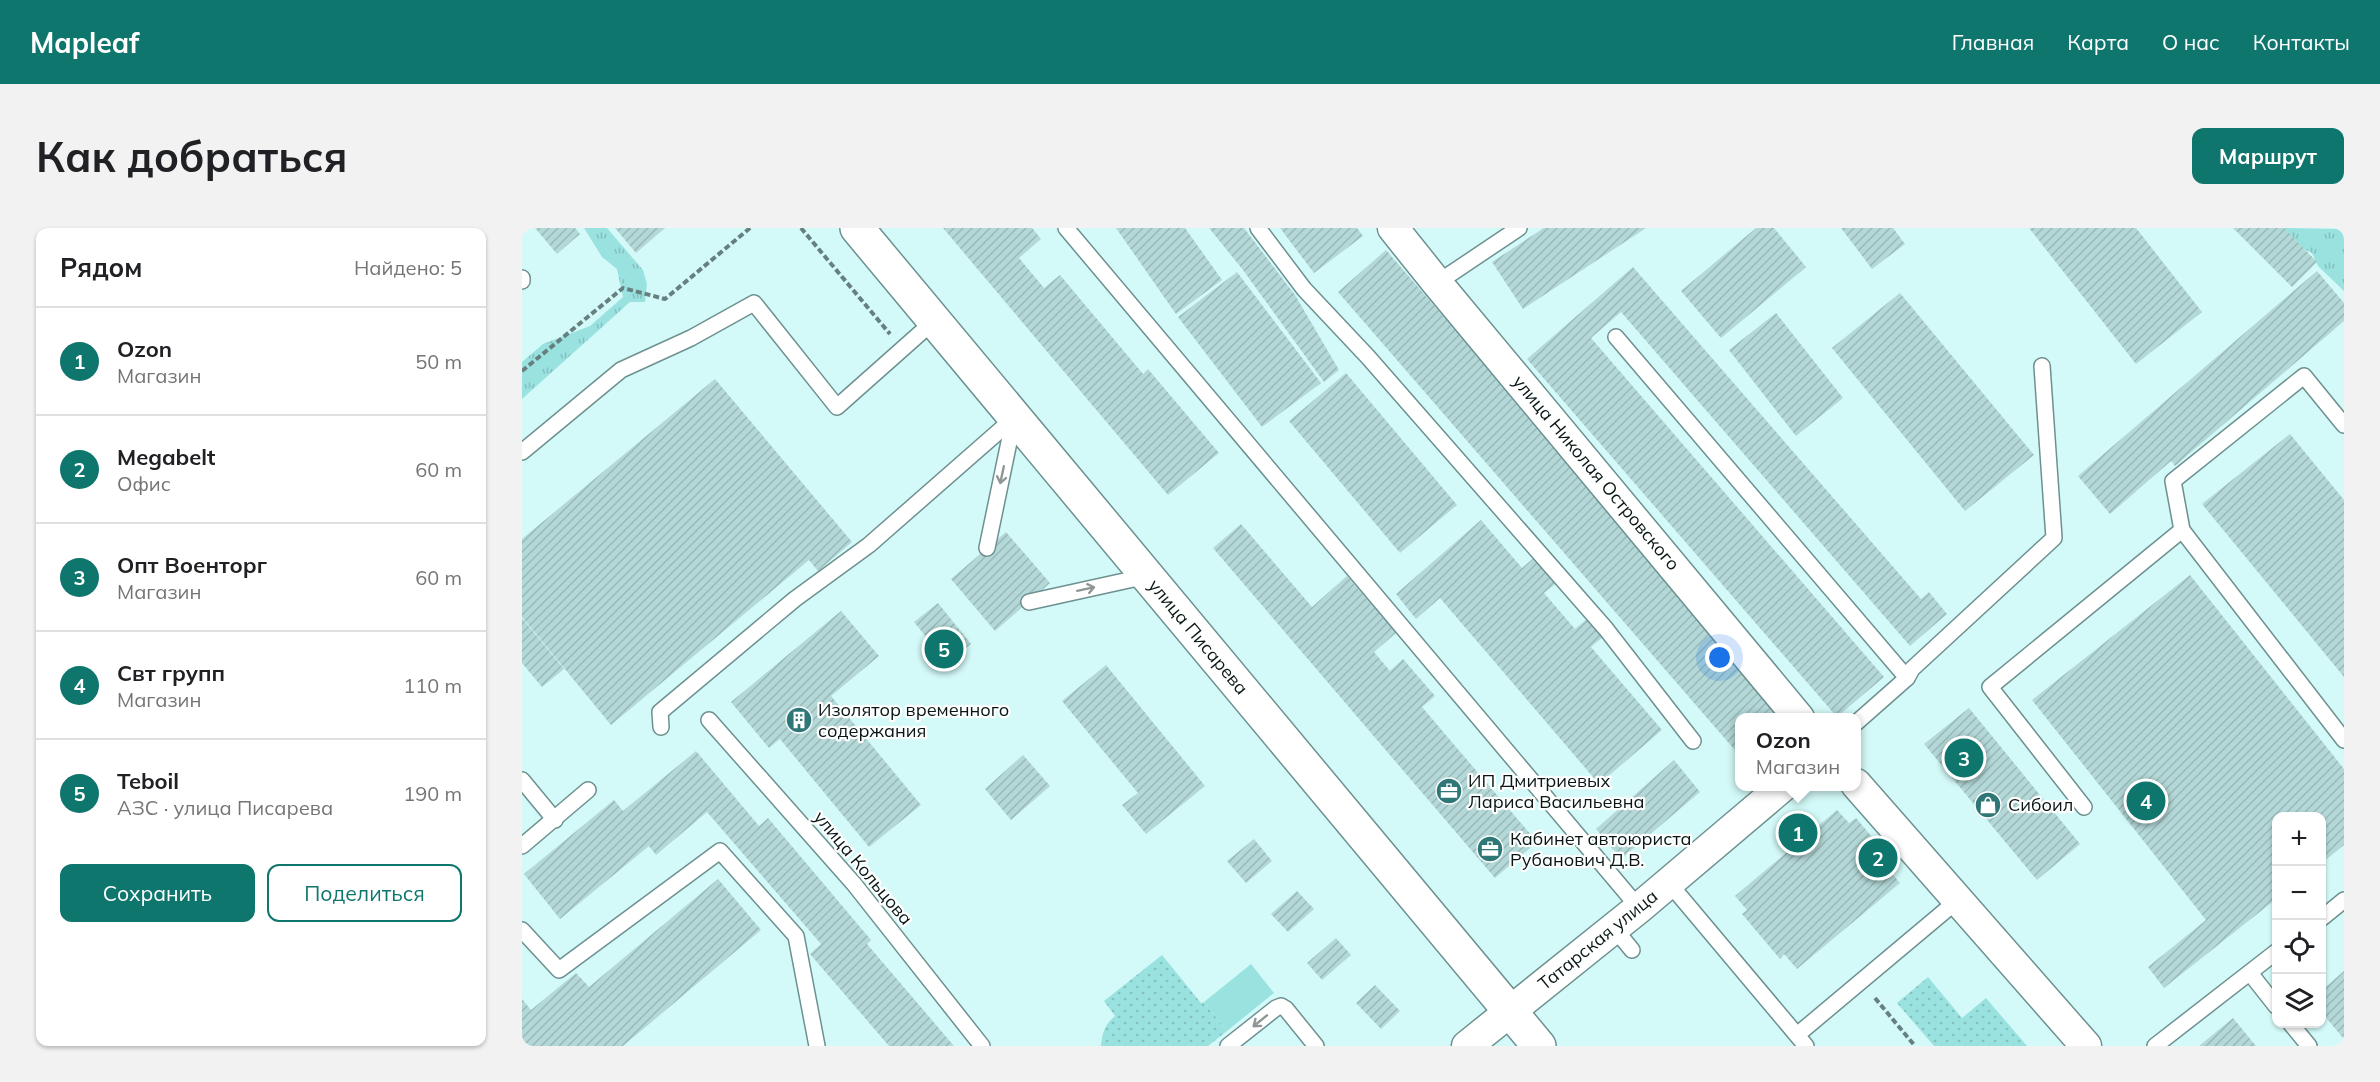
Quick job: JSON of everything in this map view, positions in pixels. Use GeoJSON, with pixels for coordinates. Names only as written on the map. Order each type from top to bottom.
{"type":"FeatureCollection","features":[{"type":"Feature","properties":{"kind":"main road","name":"улица Писарева"},"geometry":{"type":"LineString","coordinates":[[857,228],[1539,1046]]}},
{"type":"Feature","properties":{"kind":"street","name":"улица Николая Островского"},"geometry":{"type":"LineString","coordinates":[[1393,228],[1796,713]]}},
{"type":"Feature","properties":{"kind":"street"},"geometry":{"type":"LineString","coordinates":[[1861,789],[2086,1046]]}},
{"type":"Feature","properties":{"kind":"street","name":"Татарская улица"},"geometry":{"type":"LineString","coordinates":[[1467,1046],[1510,1012],[1623,939],[1639,908],[1777,791]]}},
{"type":"Feature","properties":{"kind":"lane"},"geometry":{"type":"LineString","coordinates":[[1066,228],[1639,908]]}},
{"type":"Feature","properties":{"kind":"lane"},"geometry":{"type":"LineString","coordinates":[[1258,228],[1304,289],[1368,357],[1606,629],[1692,741]]}},
{"type":"Feature","properties":{"kind":"lane"},"geometry":{"type":"LineString","coordinates":[[1437,283],[1519,228]]}},
{"type":"Feature","properties":{"kind":"lane"},"geometry":{"type":"LineString","coordinates":[[522,452],[621,370],[691,338],[754,303],[837,406],[935,320]]}},
{"type":"Feature","properties":{"kind":"lane"},"geometry":{"type":"LineString","coordinates":[[1616,336],[1907,678]]}},
{"type":"Feature","properties":{"kind":"lane"},"geometry":{"type":"LineString","coordinates":[[1861,719],[2054,538],[2042,366]]}},
{"type":"Feature","properties":{"kind":"lane"},"geometry":{"type":"LineString","coordinates":[[2344,425],[2304,376],[2173,481],[2182,530],[2344,740]]}},
{"type":"Feature","properties":{"kind":"lane"},"geometry":{"type":"LineString","coordinates":[[987,548],[1014,418]]}},
{"type":"Feature","properties":{"kind":"lane"},"geometry":{"type":"LineString","coordinates":[[661,727],[660,712],[795,599],[868,545],[1014,418]]}},
{"type":"Feature","properties":{"kind":"lane"},"geometry":{"type":"LineString","coordinates":[[2085,807],[1990,687],[2182,530]]}},
{"type":"Feature","properties":{"kind":"lane"},"geometry":{"type":"LineString","coordinates":[[1029,602],[1147,576]]}},
{"type":"Feature","properties":{"kind":"lane","name":"улица Кольцова"},"geometry":{"type":"LineString","coordinates":[[709,720],[854,884],[982,1046]]}},
{"type":"Feature","properties":{"kind":"lane"},"geometry":{"type":"LineString","coordinates":[[522,780],[555,820]]}},
{"type":"Feature","properties":{"kind":"lane"},"geometry":{"type":"LineString","coordinates":[[522,846],[588,790]]}},
{"type":"Feature","properties":{"kind":"lane"},"geometry":{"type":"LineString","coordinates":[[522,930],[559,970],[720,851],[796,936],[817,1046]]}},
{"type":"Feature","properties":{"kind":"lane"},"geometry":{"type":"LineString","coordinates":[[1669,883],[1802,1040],[1861,982],[1958,900]]}},
{"type":"Feature","properties":{"kind":"lane"},"geometry":{"type":"LineString","coordinates":[[2326,915],[2344,900]]}},
{"type":"Feature","properties":{"kind":"lane"},"geometry":{"type":"LineString","coordinates":[[2155,1046],[2272,956]]}},
{"type":"Feature","properties":{"kind":"lane"},"geometry":{"type":"LineString","coordinates":[[2250,973],[2272,999]]}},
{"type":"Feature","properties":{"kind":"lane"},"geometry":{"type":"LineString","coordinates":[[1228,1046],[1281,1006],[1316,1046]]}},
{"type":"Feature","properties":{"kind":"lane"},"geometry":{"type":"LineString","coordinates":[[2295,1028],[2309,1046]]}},
{"type":"Feature","properties":{"kind":"path"},"geometry":{"type":"LineString","coordinates":[[522,371],[623,288],[665,299],[750,228]]}},
{"type":"Feature","properties":{"kind":"path"},"geometry":{"type":"LineString","coordinates":[[801,228],[903,348]]}},
{"type":"Feature","properties":{"kind":"path"},"geometry":{"type":"LineString","coordinates":[[1861,982],[1915,1046]]}},
{"type":"Feature","properties":{"kind":"green space"},"geometry":{"type":"Polygon","coordinates":[[[584,228],[607,228],[643,270],[647,284],[645,302],[630,302],[522,399],[522,362],[543,344],[590,326],[623,297],[617,269],[602,257],[584,228]]]}},
{"type":"Feature","properties":{"kind":"green space"},"geometry":{"type":"Polygon","coordinates":[[[2282,228],[2344,229],[2344,291],[2318,266],[2312,253],[2300,247],[2282,228]]]}},
{"type":"Feature","properties":{"kind":"green space"},"geometry":{"type":"Polygon","coordinates":[[[1162,955],[1227,1031],[1208,1046],[1101,1046],[1105,1029],[1115,1016],[1104,1001],[1162,955]]]}},
{"type":"Feature","properties":{"kind":"green space"},"geometry":{"type":"Polygon","coordinates":[[[1251,964],[1274,993],[1227,1031],[1204,1002],[1251,964]]]}},
{"type":"Feature","properties":{"kind":"green space"},"geometry":{"type":"Polygon","coordinates":[[[1928,977],[1962,1018],[1986,998],[2027,1046],[1934,1046],[1897,1003],[1928,977]]]}},
{"type":"Feature","properties":{"kind":"building"},"geometry":{"type":"Polygon","coordinates":[[[535,228],[575,228],[580,234],[557,254],[535,228]]]}},
{"type":"Feature","properties":{"kind":"building"},"geometry":{"type":"Polygon","coordinates":[[[615,228],[665,228],[636,253],[615,228]]]}},
{"type":"Feature","properties":{"kind":"building"},"geometry":{"type":"Polygon","coordinates":[[[943,228],[1032,228],[1041,239],[1019,258],[1044,288],[1060,275],[1143,374],[1148,369],[1219,453],[1168,495],[943,228]]]}},
{"type":"Feature","properties":{"kind":"building"},"geometry":{"type":"Polygon","coordinates":[[[1116,228],[1185,228],[1222,280],[1176,314],[1116,228]]]}},
{"type":"Feature","properties":{"kind":"building"},"geometry":{"type":"Polygon","coordinates":[[[1209,228],[1244,228],[1295,295],[1339,370],[1324,382],[1243,270],[1209,228]]]}},
{"type":"Feature","properties":{"kind":"building"},"geometry":{"type":"Polygon","coordinates":[[[1280,228],[1357,228],[1363,236],[1314,273],[1280,228]]]}},
{"type":"Feature","properties":{"kind":"building"},"geometry":{"type":"Polygon","coordinates":[[[1544,228],[1646,228],[1523,309],[1492,262],[1544,228]]]}},
{"type":"Feature","properties":{"kind":"building"},"geometry":{"type":"Polygon","coordinates":[[[1756,228],[1774,228],[1806,267],[1721,338],[1681,291],[1756,228]]]}},
{"type":"Feature","properties":{"kind":"building"},"geometry":{"type":"Polygon","coordinates":[[[1841,228],[1893,228],[1905,244],[1872,269],[1841,228]]]}},
{"type":"Feature","properties":{"kind":"building"},"geometry":{"type":"Polygon","coordinates":[[[2029,228],[2136,228],[2202,312],[2136,364],[2029,228]]]}},
{"type":"Feature","properties":{"kind":"building"},"geometry":{"type":"Polygon","coordinates":[[[2233,228],[2284,228],[2317,262],[2292,287],[2233,228]]]}},
{"type":"Feature","properties":{"kind":"building"},"geometry":{"type":"Polygon","coordinates":[[[1386,250],[1786,713],[1735,713],[1735,750],[1338,292],[1386,250]]]}},
{"type":"Feature","properties":{"kind":"building"},"geometry":{"type":"Polygon","coordinates":[[[1633,267],[1921,599],[1929,592],[1947,614],[1910,646],[1621,312],[1591,338],[1884,677],[1842,713],[1834,713],[1527,359],[1633,267]]]}},
{"type":"Feature","properties":{"kind":"building"},"geometry":{"type":"Polygon","coordinates":[[[2317,271],[2344,303],[2344,321],[2175,466],[2171,461],[2110,514],[2078,476],[2317,271]]]}},
{"type":"Feature","properties":{"kind":"building"},"geometry":{"type":"Polygon","coordinates":[[[1237,272],[1321,383],[1262,427],[1178,317],[1237,272]]]}},
{"type":"Feature","properties":{"kind":"building"},"geometry":{"type":"Polygon","coordinates":[[[1900,293],[2034,455],[1965,511],[1832,348],[1900,293]]]}},
{"type":"Feature","properties":{"kind":"building"},"geometry":{"type":"Polygon","coordinates":[[[1776,313],[1843,398],[1796,436],[1729,350],[1776,313]]]}},
{"type":"Feature","properties":{"kind":"building"},"geometry":{"type":"Polygon","coordinates":[[[1346,373],[1457,505],[1400,553],[1289,421],[1346,373]]]}},
{"type":"Feature","properties":{"kind":"building"},"geometry":{"type":"Polygon","coordinates":[[[715,379],[852,542],[818,571],[809,560],[611,725],[522,617],[522,539],[715,379]]]}},
{"type":"Feature","properties":{"kind":"building"},"geometry":{"type":"Polygon","coordinates":[[[2290,434],[2344,500],[2344,677],[2202,504],[2290,434]]]}},
{"type":"Feature","properties":{"kind":"building"},"geometry":{"type":"Polygon","coordinates":[[[1481,520],[1522,568],[1537,555],[1559,581],[1544,593],[1575,629],[1587,619],[1603,637],[1591,647],[1662,730],[1599,784],[1440,598],[1416,619],[1396,594],[1481,520]]]}},
{"type":"Feature","properties":{"kind":"building"},"geometry":{"type":"Polygon","coordinates":[[[1241,524],[1312,607],[1347,576],[1396,633],[1374,652],[1390,671],[1403,659],[1435,696],[1422,707],[1537,842],[1495,878],[1213,548],[1241,524]]]}},
{"type":"Feature","properties":{"kind":"building"},"geometry":{"type":"Polygon","coordinates":[[[1006,532],[1050,583],[995,631],[951,579],[1006,532]]]}},
{"type":"Feature","properties":{"kind":"building"},"geometry":{"type":"Polygon","coordinates":[[[2190,575],[2344,769],[2344,845],[2326,860],[2326,812],[2272,812],[2272,902],[2164,988],[2148,967],[2206,920],[2032,700],[2190,575]]]}},
{"type":"Feature","properties":{"kind":"building"},"geometry":{"type":"Polygon","coordinates":[[[938,603],[971,644],[947,663],[914,622],[938,603]]]}},
{"type":"Feature","properties":{"kind":"building","name":"Изолятор временного содержания"},"geometry":{"type":"Polygon","coordinates":[[[841,611],[879,656],[831,696],[921,805],[869,847],[780,739],[769,748],[731,702],[841,611]]]}},
{"type":"Feature","properties":{"kind":"building"},"geometry":{"type":"Polygon","coordinates":[[[522,618],[564,669],[542,687],[522,663],[522,618]]]}},
{"type":"Feature","properties":{"kind":"building"},"geometry":{"type":"Polygon","coordinates":[[[1106,665],[1205,786],[1146,834],[1122,805],[1138,793],[1062,701],[1106,665]]]}},
{"type":"Feature","properties":{"kind":"building"},"geometry":{"type":"Polygon","coordinates":[[[1969,708],[2080,844],[2037,880],[1924,744],[1969,708]]]}},
{"type":"Feature","properties":{"kind":"building"},"geometry":{"type":"Polygon","coordinates":[[[696,751],[759,826],[768,818],[871,940],[867,944],[954,1046],[889,1046],[810,954],[821,944],[707,812],[656,855],[649,846],[560,919],[524,874],[614,800],[623,811],[696,751]]]}},
{"type":"Feature","properties":{"kind":"building"},"geometry":{"type":"Polygon","coordinates":[[[1023,755],[1050,786],[1011,820],[985,789],[1023,755]]]}},
{"type":"Feature","properties":{"kind":"building"},"geometry":{"type":"Polygon","coordinates":[[[1674,760],[1700,792],[1621,859],[1596,829],[1674,760]]]}},
{"type":"Feature","properties":{"kind":"building"},"geometry":{"type":"Polygon","coordinates":[[[1837,810],[1849,823],[1856,818],[1894,863],[1887,868],[1900,883],[1797,969],[1784,954],[1780,959],[1742,914],[1747,910],[1735,896],[1837,810]]]}},
{"type":"Feature","properties":{"kind":"building"},"geometry":{"type":"Polygon","coordinates":[[[1254,839],[1272,861],[1246,883],[1227,861],[1254,839]]]}},
{"type":"Feature","properties":{"kind":"building"},"geometry":{"type":"Polygon","coordinates":[[[718,879],[761,930],[623,1046],[522,1046],[522,999],[531,1010],[576,973],[589,987],[718,879]]]}},
{"type":"Feature","properties":{"kind":"building"},"geometry":{"type":"Polygon","coordinates":[[[1297,891],[1314,909],[1288,932],[1271,914],[1297,891]]]}},
{"type":"Feature","properties":{"kind":"building"},"geometry":{"type":"Polygon","coordinates":[[[1336,938],[1351,955],[1322,980],[1307,963],[1336,938]]]}},
{"type":"Feature","properties":{"kind":"building"},"geometry":{"type":"Polygon","coordinates":[[[2344,971],[2344,1039],[2326,1018],[2326,987],[2344,971]]]}},
{"type":"Feature","properties":{"kind":"building"},"geometry":{"type":"Polygon","coordinates":[[[1375,985],[1400,1011],[1381,1029],[1356,1003],[1375,985]]]}},
{"type":"Feature","properties":{"kind":"building"},"geometry":{"type":"Polygon","coordinates":[[[2233,1018],[2256,1046],[2199,1046],[2233,1018]]]}},
{"type":"Feature","properties":{"kind":"place","name":"Teboil"},"geometry":{"type":"Point","coordinates":[944,649]}},
{"type":"Feature","properties":{"kind":"place","name":"Изолятор временного содержания"},"geometry":{"type":"Point","coordinates":[799,720]}},
{"type":"Feature","properties":{"kind":"place","name":"Опт Военторг"},"geometry":{"type":"Point","coordinates":[1964,758]}},
{"type":"Feature","properties":{"kind":"place","name":"ИП Дмитриевых Лариса Васильевна"},"geometry":{"type":"Point","coordinates":[1449,791]}},
{"type":"Feature","properties":{"kind":"place","name":"Свт групп"},"geometry":{"type":"Point","coordinates":[2146,801]}},
{"type":"Feature","properties":{"kind":"place","name":"Сибоил"},"geometry":{"type":"Point","coordinates":[1988,805]}},
{"type":"Feature","properties":{"kind":"place","name":"Ozon"},"geometry":{"type":"Point","coordinates":[1798,833]}},
{"type":"Feature","properties":{"kind":"place","name":"Кабинет автоюриста Рубанович Д.В."},"geometry":{"type":"Point","coordinates":[1490,849]}},
{"type":"Feature","properties":{"kind":"place","name":"Megabelt"},"geometry":{"type":"Point","coordinates":[1878,858]}}]}
